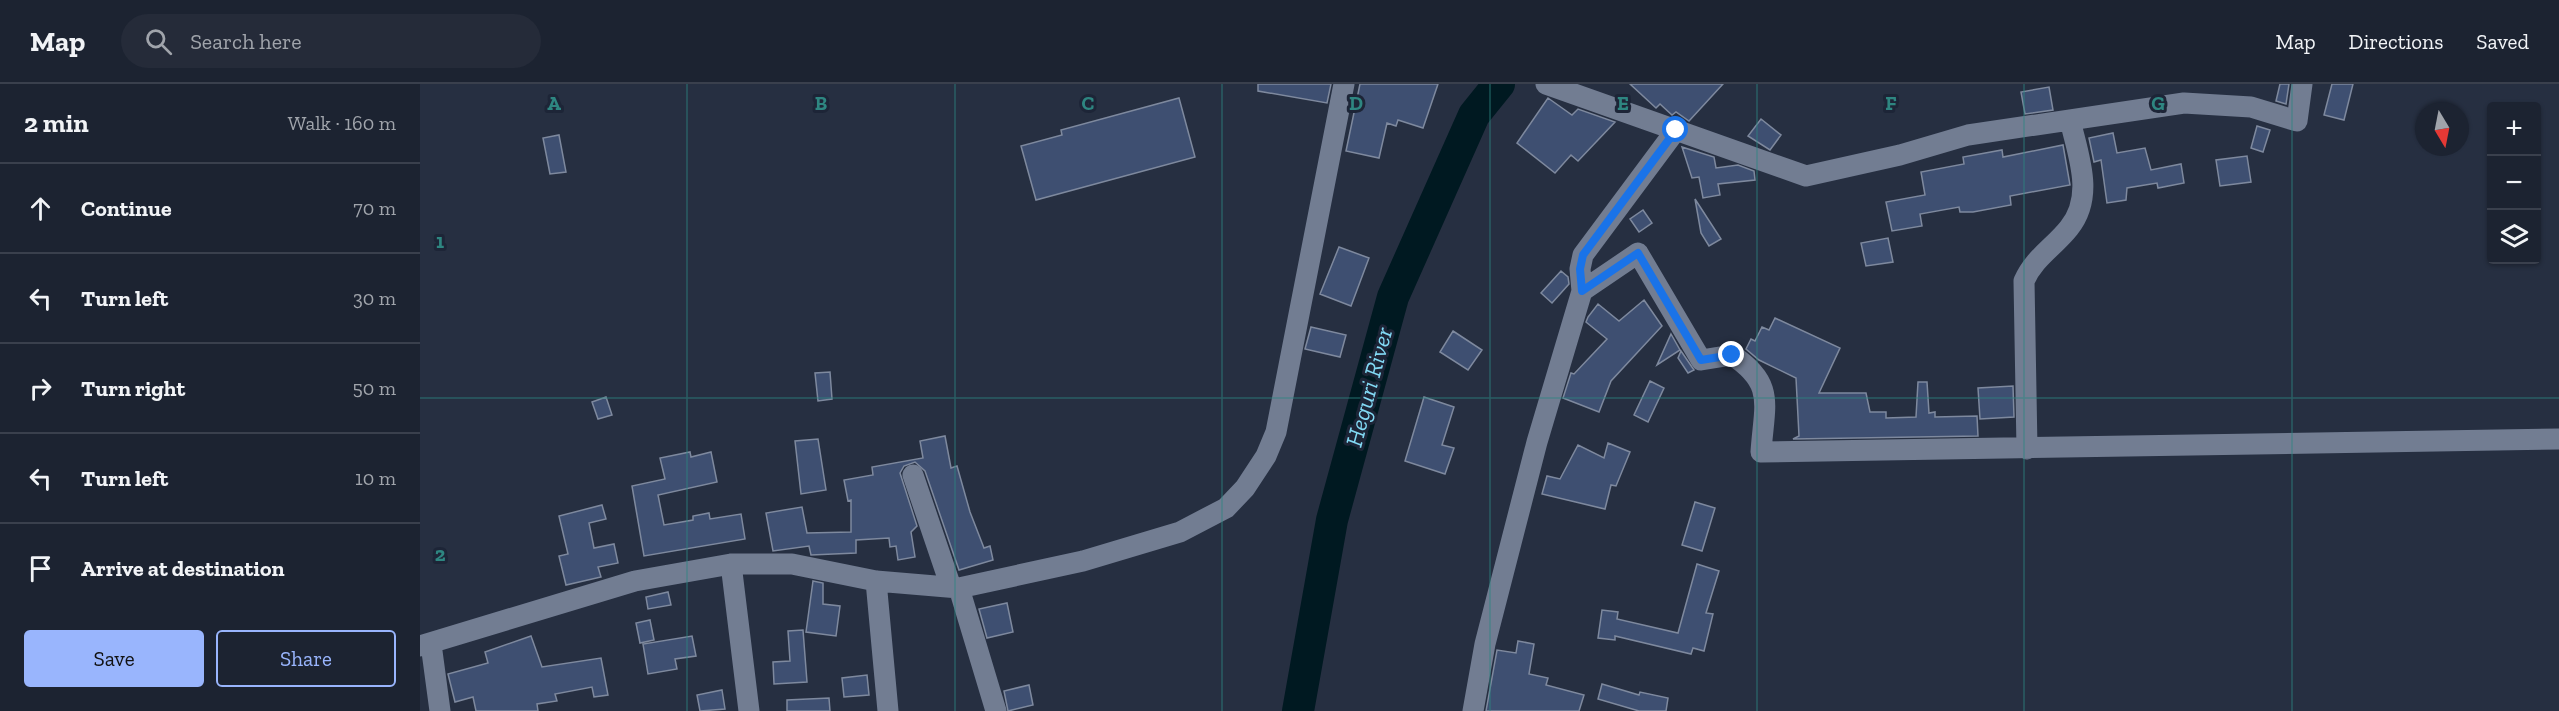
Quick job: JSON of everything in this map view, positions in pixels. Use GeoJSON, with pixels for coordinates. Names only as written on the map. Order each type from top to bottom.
{"type":"FeatureCollection","features":[{"type":"Feature","properties":{"kind":"street"},"geometry":{"type":"LineString","coordinates":[[440,711],[425,645],[635,581],[731,564],[792,564],[876,581],[955,587],[1083,561],[1180,532],[1226,508],[1245,488],[1266,456],[1276,432],[1344,84]]}},
{"type":"Feature","properties":{"kind":"street"},"geometry":{"type":"LineString","coordinates":[[1553,86],[1806,176],[1900,155],[1968,135],[2184,103],[2251,107],[2297,121],[2302,84]]}},
{"type":"Feature","properties":{"kind":"street"},"geometry":{"type":"LineString","coordinates":[[2027,449],[2024,281],[2030,267],[2069,228],[2081,207],[2084,184],[2070,120]]}},
{"type":"Feature","properties":{"kind":"street"},"geometry":{"type":"LineString","coordinates":[[1473,711],[1485,645],[1537,442],[1582,291],[1580,269],[1583,255],[1676,130]]}},
{"type":"Feature","properties":{"kind":"street"},"geometry":{"type":"LineString","coordinates":[[1582,291],[1638,253],[1701,360],[1732,355],[1759,376],[1765,394],[1761,452],[2559,439]]}},
{"type":"Feature","properties":{"kind":"street"},"geometry":{"type":"LineString","coordinates":[[913,475],[955,587],[996,711]]}},
{"type":"Feature","properties":{"kind":"street"},"geometry":{"type":"LineString","coordinates":[[731,564],[749,711]]}},
{"type":"Feature","properties":{"kind":"street"},"geometry":{"type":"LineString","coordinates":[[876,581],[888,711]]}},
{"type":"Feature","properties":{"kind":"building"},"geometry":{"type":"Polygon","coordinates":[[[1258,84],[1331,84],[1327,103],[1258,91],[1258,84]]]}},
{"type":"Feature","properties":{"kind":"building"},"geometry":{"type":"Polygon","coordinates":[[[1360,84],[1438,84],[1423,128],[1398,120],[1396,126],[1387,123],[1379,158],[1346,151],[1360,84]]]}},
{"type":"Feature","properties":{"kind":"building"},"geometry":{"type":"Polygon","coordinates":[[[1630,84],[1723,84],[1689,121],[1676,112],[1672,115],[1660,104],[1656,108],[1630,84]]]}},
{"type":"Feature","properties":{"kind":"building"},"geometry":{"type":"Polygon","coordinates":[[[2280,84],[2289,84],[2286,104],[2276,101],[2280,84]]]}},
{"type":"Feature","properties":{"kind":"building"},"geometry":{"type":"Polygon","coordinates":[[[2332,84],[2353,84],[2344,120],[2324,115],[2332,84]]]}},
{"type":"Feature","properties":{"kind":"building"},"geometry":{"type":"Polygon","coordinates":[[[2049,87],[2053,110],[2025,114],[2021,92],[2049,87]]]}},
{"type":"Feature","properties":{"kind":"building"},"geometry":{"type":"Polygon","coordinates":[[[1179,98],[1195,157],[1036,200],[1021,146],[1062,135],[1061,130],[1179,98]]]}},
{"type":"Feature","properties":{"kind":"building"},"geometry":{"type":"Polygon","coordinates":[[[1548,98],[1572,115],[1578,109],[1615,122],[1578,161],[1571,155],[1555,173],[1517,143],[1548,98]]]}},
{"type":"Feature","properties":{"kind":"building"},"geometry":{"type":"Polygon","coordinates":[[[1761,119],[1781,135],[1770,150],[1748,136],[1761,119]]]}},
{"type":"Feature","properties":{"kind":"building"},"geometry":{"type":"Polygon","coordinates":[[[2257,126],[2270,130],[2263,152],[2251,148],[2257,126]]]}},
{"type":"Feature","properties":{"kind":"building"},"geometry":{"type":"Polygon","coordinates":[[[2113,133],[2117,153],[2145,148],[2151,170],[2181,164],[2184,183],[2158,188],[2157,183],[2127,188],[2126,200],[2107,203],[2101,160],[2094,162],[2089,138],[2113,133]]]}},
{"type":"Feature","properties":{"kind":"building"},"geometry":{"type":"Polygon","coordinates":[[[559,135],[566,172],[550,174],[543,138],[559,135]]]}},
{"type":"Feature","properties":{"kind":"building"},"geometry":{"type":"Polygon","coordinates":[[[2063,145],[2070,185],[2010,196],[2011,205],[1973,212],[1960,212],[1959,207],[1920,214],[1922,226],[1892,231],[1886,202],[1925,195],[1921,172],[1964,164],[1963,157],[2002,150],[2003,157],[2063,145]]]}},
{"type":"Feature","properties":{"kind":"building"},"geometry":{"type":"Polygon","coordinates":[[[1682,147],[1714,157],[1716,168],[1738,165],[1754,171],[1755,180],[1718,184],[1720,195],[1703,198],[1699,177],[1692,178],[1682,147]]]}},
{"type":"Feature","properties":{"kind":"building"},"geometry":{"type":"Polygon","coordinates":[[[2247,156],[2251,182],[2220,186],[2216,160],[2247,156]]]}},
{"type":"Feature","properties":{"kind":"building"},"geometry":{"type":"Polygon","coordinates":[[[1695,199],[1721,239],[1709,246],[1701,233],[1695,199]]]}},
{"type":"Feature","properties":{"kind":"building"},"geometry":{"type":"Polygon","coordinates":[[[1643,210],[1652,223],[1639,232],[1630,219],[1643,210]]]}},
{"type":"Feature","properties":{"kind":"building"},"geometry":{"type":"Polygon","coordinates":[[[1888,238],[1893,262],[1866,266],[1861,243],[1888,238]]]}},
{"type":"Feature","properties":{"kind":"building"},"geometry":{"type":"Polygon","coordinates":[[[1339,247],[1369,258],[1351,306],[1320,294],[1339,247]]]}},
{"type":"Feature","properties":{"kind":"building"},"geometry":{"type":"Polygon","coordinates":[[[1561,271],[1568,277],[1569,284],[1552,303],[1541,293],[1561,271]]]}},
{"type":"Feature","properties":{"kind":"building"},"geometry":{"type":"Polygon","coordinates":[[[1644,300],[1662,326],[1611,381],[1599,412],[1563,398],[1571,373],[1574,374],[1607,339],[1586,322],[1598,304],[1619,321],[1644,300]]]}},
{"type":"Feature","properties":{"kind":"building"},"geometry":{"type":"Polygon","coordinates":[[[1775,318],[1840,348],[1819,393],[1866,393],[1870,412],[1886,412],[1886,418],[1916,417],[1918,382],[1927,382],[1929,413],[1935,412],[1935,417],[1977,416],[1978,436],[1793,439],[1799,436],[1796,378],[1759,360],[1746,349],[1751,339],[1755,341],[1762,327],[1769,330],[1775,318]]]}},
{"type":"Feature","properties":{"kind":"building"},"geometry":{"type":"Polygon","coordinates":[[[1311,327],[1346,335],[1340,357],[1305,349],[1311,327]]]}},
{"type":"Feature","properties":{"kind":"building"},"geometry":{"type":"Polygon","coordinates":[[[1453,331],[1482,350],[1468,370],[1440,352],[1453,331]]]}},
{"type":"Feature","properties":{"kind":"building"},"geometry":{"type":"Polygon","coordinates":[[[1671,334],[1680,350],[1657,365],[1671,334]]]}},
{"type":"Feature","properties":{"kind":"building"},"geometry":{"type":"Polygon","coordinates":[[[1681,351],[1694,370],[1688,373],[1678,358],[1681,351]]]}},
{"type":"Feature","properties":{"kind":"building"},"geometry":{"type":"Polygon","coordinates":[[[830,372],[832,399],[818,401],[815,373],[830,372]]]}},
{"type":"Feature","properties":{"kind":"building"},"geometry":{"type":"Polygon","coordinates":[[[1650,381],[1664,388],[1648,422],[1634,415],[1650,381]]]}},
{"type":"Feature","properties":{"kind":"building"},"geometry":{"type":"Polygon","coordinates":[[[2013,386],[2014,417],[1980,419],[1978,388],[2013,386]]]}},
{"type":"Feature","properties":{"kind":"building"},"geometry":{"type":"Polygon","coordinates":[[[606,397],[612,415],[598,419],[592,402],[606,397]]]}},
{"type":"Feature","properties":{"kind":"building"},"geometry":{"type":"Polygon","coordinates":[[[1424,397],[1454,407],[1442,445],[1454,448],[1445,474],[1405,461],[1424,397]]]}},
{"type":"Feature","properties":{"kind":"building"},"geometry":{"type":"Polygon","coordinates":[[[945,436],[951,468],[957,466],[970,512],[984,548],[990,546],[993,560],[959,570],[925,471],[915,462],[904,466],[900,473],[917,526],[911,532],[915,557],[898,560],[896,546],[890,547],[889,538],[856,540],[856,553],[811,555],[809,546],[773,551],[766,513],[802,507],[807,533],[851,532],[851,500],[848,501],[844,480],[873,475],[872,467],[923,458],[920,441],[945,436]]]}},
{"type":"Feature","properties":{"kind":"building"},"geometry":{"type":"Polygon","coordinates":[[[818,439],[826,490],[801,494],[795,441],[818,439]]]}},
{"type":"Feature","properties":{"kind":"building"},"geometry":{"type":"Polygon","coordinates":[[[1608,443],[1630,452],[1616,486],[1611,485],[1605,509],[1542,494],[1547,476],[1560,479],[1578,445],[1604,458],[1608,443]]]}},
{"type":"Feature","properties":{"kind":"building"},"geometry":{"type":"Polygon","coordinates":[[[690,452],[691,457],[711,452],[717,482],[658,495],[664,525],[693,520],[693,516],[709,513],[710,519],[741,514],[745,539],[644,556],[632,486],[665,479],[660,458],[690,452]]]}},
{"type":"Feature","properties":{"kind":"building"},"geometry":{"type":"Polygon","coordinates":[[[1695,502],[1715,508],[1702,551],[1682,545],[1695,502]]]}},
{"type":"Feature","properties":{"kind":"building"},"geometry":{"type":"Polygon","coordinates":[[[602,505],[606,519],[589,523],[594,548],[614,544],[618,563],[598,567],[601,577],[566,585],[559,556],[568,554],[559,516],[602,505]]]}},
{"type":"Feature","properties":{"kind":"building"},"geometry":{"type":"Polygon","coordinates":[[[1697,564],[1719,571],[1706,613],[1713,614],[1704,651],[1693,648],[1691,654],[1615,636],[1615,640],[1598,638],[1602,610],[1618,612],[1617,619],[1678,633],[1697,564]]]}},
{"type":"Feature","properties":{"kind":"building"},"geometry":{"type":"Polygon","coordinates":[[[813,581],[823,583],[823,604],[840,606],[836,636],[806,632],[813,581]]]}},
{"type":"Feature","properties":{"kind":"building"},"geometry":{"type":"Polygon","coordinates":[[[668,592],[671,605],[648,609],[646,597],[668,592]]]}},
{"type":"Feature","properties":{"kind":"building"},"geometry":{"type":"Polygon","coordinates":[[[1007,603],[1013,632],[987,638],[979,609],[1007,603]]]}},
{"type":"Feature","properties":{"kind":"building"},"geometry":{"type":"Polygon","coordinates":[[[650,620],[654,640],[640,643],[636,623],[650,620]]]}},
{"type":"Feature","properties":{"kind":"building"},"geometry":{"type":"Polygon","coordinates":[[[803,630],[807,682],[774,684],[773,662],[790,661],[788,631],[803,630]]]}},
{"type":"Feature","properties":{"kind":"building"},"geometry":{"type":"Polygon","coordinates":[[[531,636],[542,667],[601,658],[608,695],[594,697],[592,687],[555,694],[557,701],[537,704],[538,711],[476,711],[473,697],[455,702],[448,674],[488,663],[485,652],[531,636]]]}},
{"type":"Feature","properties":{"kind":"building"},"geometry":{"type":"Polygon","coordinates":[[[692,636],[696,656],[675,659],[677,669],[648,674],[643,644],[692,636]]]}},
{"type":"Feature","properties":{"kind":"building"},"geometry":{"type":"Polygon","coordinates":[[[1518,641],[1534,644],[1529,674],[1548,678],[1546,685],[1584,695],[1579,711],[1486,711],[1497,650],[1516,653],[1518,641]]]}},
{"type":"Feature","properties":{"kind":"building"},"geometry":{"type":"Polygon","coordinates":[[[867,675],[869,695],[844,697],[842,678],[867,675]]]}},
{"type":"Feature","properties":{"kind":"building"},"geometry":{"type":"Polygon","coordinates":[[[1602,684],[1639,695],[1640,692],[1668,698],[1666,711],[1639,711],[1598,699],[1602,684]]]}},
{"type":"Feature","properties":{"kind":"building"},"geometry":{"type":"Polygon","coordinates":[[[1029,685],[1033,705],[1008,711],[1004,691],[1029,685]]]}},
{"type":"Feature","properties":{"kind":"building"},"geometry":{"type":"Polygon","coordinates":[[[722,690],[725,709],[700,711],[697,695],[722,690]]]}},
{"type":"Feature","properties":{"kind":"building"},"geometry":{"type":"Polygon","coordinates":[[[829,698],[830,711],[787,711],[787,700],[829,698]]]}},
{"type":"Feature","properties":{"kind":"waterway","name":"Heguri River"},"geometry":{"type":"LineString","coordinates":[[1298,711],[1332,520],[1393,297],[1474,115],[1499,84]]}},
{"type":"Feature","properties":{"kind":"route"},"geometry":{"type":"LineString","coordinates":[[1676,130],[1583,255],[1580,269],[1582,291],[1638,253],[1701,360],[1732,355]]}}]}
